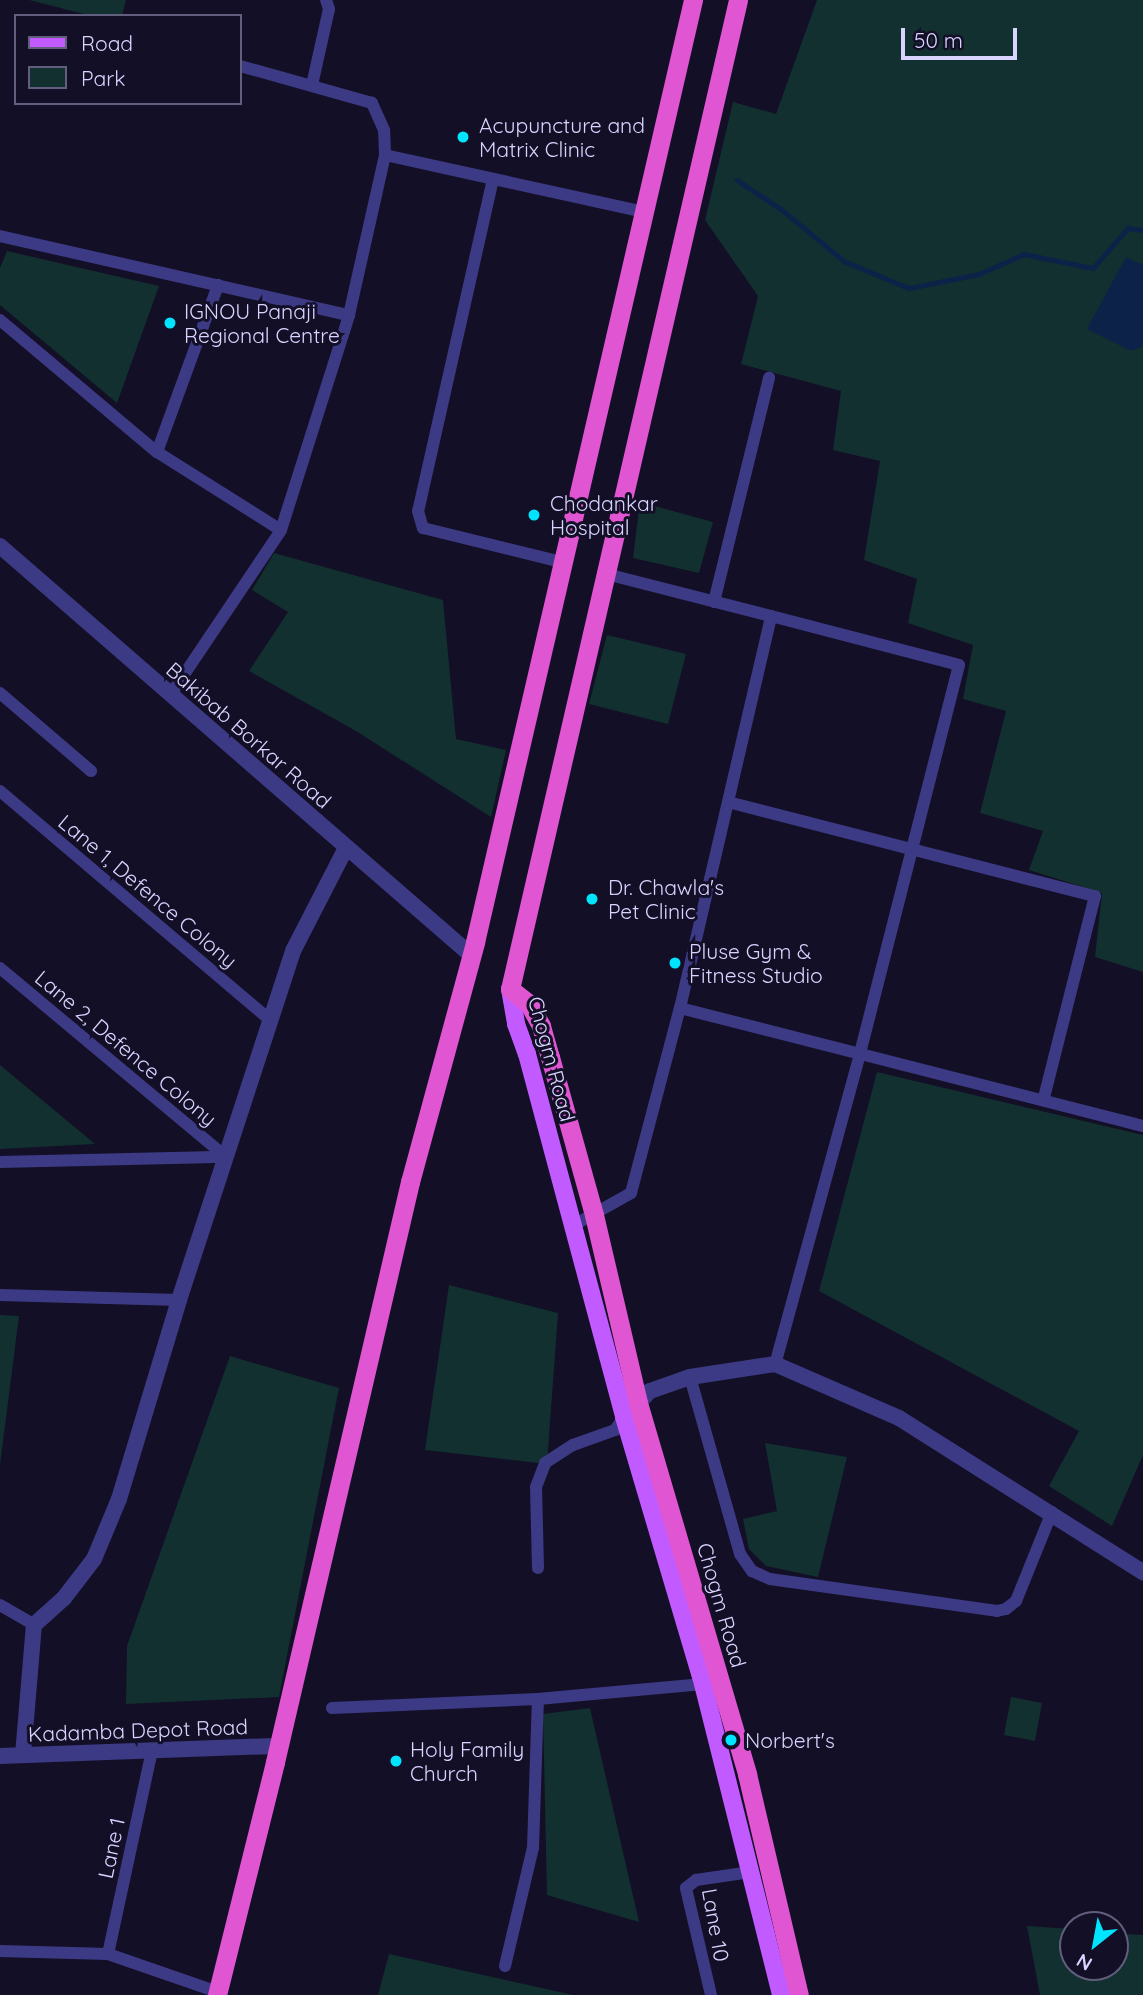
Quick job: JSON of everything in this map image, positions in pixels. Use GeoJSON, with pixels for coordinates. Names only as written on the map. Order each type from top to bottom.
{"type":"FeatureCollection","features":[{"type":"Feature","properties":{"kind":"highway"},"geometry":{"type":"LineString","coordinates":[[217,1993],[275,1762],[276,1746],[410,1182],[471,955],[693,0]]}},
{"type":"Feature","properties":{"kind":"highway"},"geometry":{"type":"LineString","coordinates":[[510,989],[738,0]]}},
{"type":"Feature","properties":{"kind":"highway","name":"Chogm Road"},"geometry":{"type":"LineString","coordinates":[[510,989],[529,1004],[541,1026],[594,1215],[631,1410],[747,1774],[799,1995]]}},
{"type":"Feature","properties":{"kind":"main road","name":"Chogm Road"},"geometry":{"type":"LineString","coordinates":[[510,989],[516,1024],[573,1224],[631,1410],[781,1995]]}},
{"type":"Feature","properties":{"kind":"street"},"geometry":{"type":"LineString","coordinates":[[312,85],[329,9],[326,0]]}},
{"type":"Feature","properties":{"kind":"street"},"geometry":{"type":"LineString","coordinates":[[171,694],[281,530],[349,315],[386,155],[384,130],[372,103],[242,67]]}},
{"type":"Feature","properties":{"kind":"street"},"geometry":{"type":"LineString","coordinates":[[386,155],[645,212]]}},
{"type":"Feature","properties":{"kind":"street"},"geometry":{"type":"LineString","coordinates":[[493,179],[418,511],[423,528],[561,562]]}},
{"type":"Feature","properties":{"kind":"street"},"geometry":{"type":"LineString","coordinates":[[0,236],[349,315]]}},
{"type":"Feature","properties":{"kind":"street"},"geometry":{"type":"LineString","coordinates":[[157,452],[218,285]]}},
{"type":"Feature","properties":{"kind":"street"},"geometry":{"type":"LineString","coordinates":[[0,320],[157,452],[281,530]]}},
{"type":"Feature","properties":{"kind":"street"},"geometry":{"type":"LineString","coordinates":[[713,602],[769,378]]}},
{"type":"Feature","properties":{"kind":"street","name":"Bakibab Borkar Road"},"geometry":{"type":"LineString","coordinates":[[0,546],[471,955]]}},
{"type":"Feature","properties":{"kind":"street"},"geometry":{"type":"LineString","coordinates":[[606,574],[959,665],[860,1054],[775,1364]]}},
{"type":"Feature","properties":{"kind":"street"},"geometry":{"type":"LineString","coordinates":[[573,1224],[631,1193],[680,1008],[771,616]]}},
{"type":"Feature","properties":{"kind":"street"},"geometry":{"type":"LineString","coordinates":[[0,693],[91,771]]}},
{"type":"Feature","properties":{"kind":"street","name":"Lane 1, Defence Colony"},"geometry":{"type":"LineString","coordinates":[[0,791],[271,1021]]}},
{"type":"Feature","properties":{"kind":"street"},"geometry":{"type":"LineString","coordinates":[[728,802],[1095,897],[1043,1101]]}},
{"type":"Feature","properties":{"kind":"street"},"geometry":{"type":"LineString","coordinates":[[23,1755],[34,1625],[64,1598],[94,1559],[118,1499],[179,1300],[294,949],[346,848]]}},
{"type":"Feature","properties":{"kind":"street","name":"Lane 2, Defence Colony"},"geometry":{"type":"LineString","coordinates":[[0,968],[226,1157]]}},
{"type":"Feature","properties":{"kind":"street"},"geometry":{"type":"LineString","coordinates":[[680,1008],[1143,1126]]}},
{"type":"Feature","properties":{"kind":"street"},"geometry":{"type":"LineString","coordinates":[[0,1162],[226,1157]]}},
{"type":"Feature","properties":{"kind":"street"},"geometry":{"type":"LineString","coordinates":[[0,1295],[179,1300]]}},
{"type":"Feature","properties":{"kind":"street"},"geometry":{"type":"LineString","coordinates":[[538,1568],[536,1487],[545,1463],[553,1455],[582,1441],[615,1430],[650,1391],[690,1377],[775,1364],[899,1418],[1052,1512],[1143,1572]]}},
{"type":"Feature","properties":{"kind":"street"},"geometry":{"type":"LineString","coordinates":[[690,1377],[740,1554],[752,1570],[769,1579],[997,1611],[1006,1609],[1016,1601],[1052,1512]]}},
{"type":"Feature","properties":{"kind":"street"},"geometry":{"type":"LineString","coordinates":[[0,1605],[34,1625]]}},
{"type":"Feature","properties":{"kind":"street"},"geometry":{"type":"LineString","coordinates":[[332,1708],[538,1699],[703,1684]]}},
{"type":"Feature","properties":{"kind":"street"},"geometry":{"type":"LineString","coordinates":[[505,1966],[533,1848],[538,1699]]}},
{"type":"Feature","properties":{"kind":"street","name":"Kadamba Depot Road"},"geometry":{"type":"LineString","coordinates":[[0,1756],[276,1746]]}},
{"type":"Feature","properties":{"kind":"street","name":"Lane 1"},"geometry":{"type":"LineString","coordinates":[[108,1954],[152,1751]]}},
{"type":"Feature","properties":{"kind":"street","name":"Lane 10"},"geometry":{"type":"LineString","coordinates":[[711,1995],[686,1888],[689,1882],[696,1880],[750,1872]]}},
{"type":"Feature","properties":{"kind":"street"},"geometry":{"type":"LineString","coordinates":[[0,1951],[108,1954],[217,1993]]}},
{"type":"Feature","properties":{"kind":"green space"},"geometry":{"type":"Polygon","coordinates":[[[29,0],[126,0],[122,14],[84,14],[29,0]]]}},
{"type":"Feature","properties":{"kind":"green space"},"geometry":{"type":"Polygon","coordinates":[[[817,0],[1143,0],[1143,972],[1095,957],[1102,893],[1029,870],[1043,831],[980,813],[1006,711],[963,699],[973,645],[908,623],[917,579],[864,560],[880,461],[833,450],[841,391],[741,364],[758,296],[705,220],[733,102],[776,114],[817,0]]]}},
{"type":"Feature","properties":{"kind":"green space"},"geometry":{"type":"Polygon","coordinates":[[[7,251],[159,286],[117,403],[0,305],[0,268],[7,251]]]}},
{"type":"Feature","properties":{"kind":"green space"},"geometry":{"type":"Polygon","coordinates":[[[640,502],[713,522],[699,573],[633,558],[640,502]]]}},
{"type":"Feature","properties":{"kind":"green space"},"geometry":{"type":"Polygon","coordinates":[[[274,553],[443,600],[456,739],[506,750],[491,817],[356,731],[249,671],[288,612],[252,590],[274,553]]]}},
{"type":"Feature","properties":{"kind":"green space"},"geometry":{"type":"Polygon","coordinates":[[[607,635],[686,654],[668,724],[589,704],[607,635]]]}},
{"type":"Feature","properties":{"kind":"green space"},"geometry":{"type":"Polygon","coordinates":[[[0,1065],[95,1144],[0,1149],[0,1065]]]}},
{"type":"Feature","properties":{"kind":"green space"},"geometry":{"type":"Polygon","coordinates":[[[877,1072],[1143,1135],[1143,1455],[1112,1526],[1049,1486],[1079,1431],[819,1291],[877,1072]]]}},
{"type":"Feature","properties":{"kind":"green space"},"geometry":{"type":"Polygon","coordinates":[[[449,1285],[558,1313],[547,1464],[425,1450],[449,1285]]]}},
{"type":"Feature","properties":{"kind":"green space"},"geometry":{"type":"Polygon","coordinates":[[[0,1315],[19,1316],[0,1465],[0,1315]]]}},
{"type":"Feature","properties":{"kind":"green space"},"geometry":{"type":"Polygon","coordinates":[[[230,1356],[339,1388],[279,1697],[126,1704],[127,1646],[230,1356]]]}},
{"type":"Feature","properties":{"kind":"green space"},"geometry":{"type":"Polygon","coordinates":[[[765,1443],[847,1457],[818,1577],[766,1566],[749,1549],[743,1519],[777,1511],[765,1443]]]}},
{"type":"Feature","properties":{"kind":"green space"},"geometry":{"type":"Polygon","coordinates":[[[1011,1697],[1042,1703],[1035,1741],[1004,1735],[1011,1697]]]}},
{"type":"Feature","properties":{"kind":"green space"},"geometry":{"type":"Polygon","coordinates":[[[590,1708],[639,1922],[547,1895],[543,1714],[590,1708]]]}},
{"type":"Feature","properties":{"kind":"green space"},"geometry":{"type":"Polygon","coordinates":[[[1027,1926],[1059,1928],[1059,1981],[1129,1981],[1129,1934],[1143,1935],[1143,1995],[1040,1995],[1027,1926]]]}},
{"type":"Feature","properties":{"kind":"green space"},"geometry":{"type":"Polygon","coordinates":[[[389,1954],[573,1995],[378,1995],[389,1954]]]}},
{"type":"Feature","properties":{"kind":"water"},"geometry":{"type":"Polygon","coordinates":[[[1126,257],[1143,265],[1143,346],[1131,351],[1087,329],[1126,257]]]}},
{"type":"Feature","properties":{"kind":"waterway"},"geometry":{"type":"LineString","coordinates":[[737,180],[781,209],[844,261],[909,288],[979,274],[1024,254],[1093,268],[1128,228],[1143,230]]}},
{"type":"Feature","properties":{"kind":"place","name":"Acupuncture and Matrix Clinic"},"geometry":{"type":"Point","coordinates":[463,137]}},
{"type":"Feature","properties":{"kind":"place","name":"IGNOU Panaji Regional Centre"},"geometry":{"type":"Point","coordinates":[170,323]}},
{"type":"Feature","properties":{"kind":"place","name":"Chodankar Hospital"},"geometry":{"type":"Point","coordinates":[534,515]}},
{"type":"Feature","properties":{"kind":"place","name":"Dr. Chawla's Pet Clinic"},"geometry":{"type":"Point","coordinates":[592,899]}},
{"type":"Feature","properties":{"kind":"place","name":"Pluse Gym & Fitness Studio"},"geometry":{"type":"Point","coordinates":[675,963]}},
{"type":"Feature","properties":{"kind":"place","name":"Norbert's"},"geometry":{"type":"Point","coordinates":[731,1740]}},
{"type":"Feature","properties":{"kind":"place","name":"Holy Family Church"},"geometry":{"type":"Point","coordinates":[396,1761]}}]}
